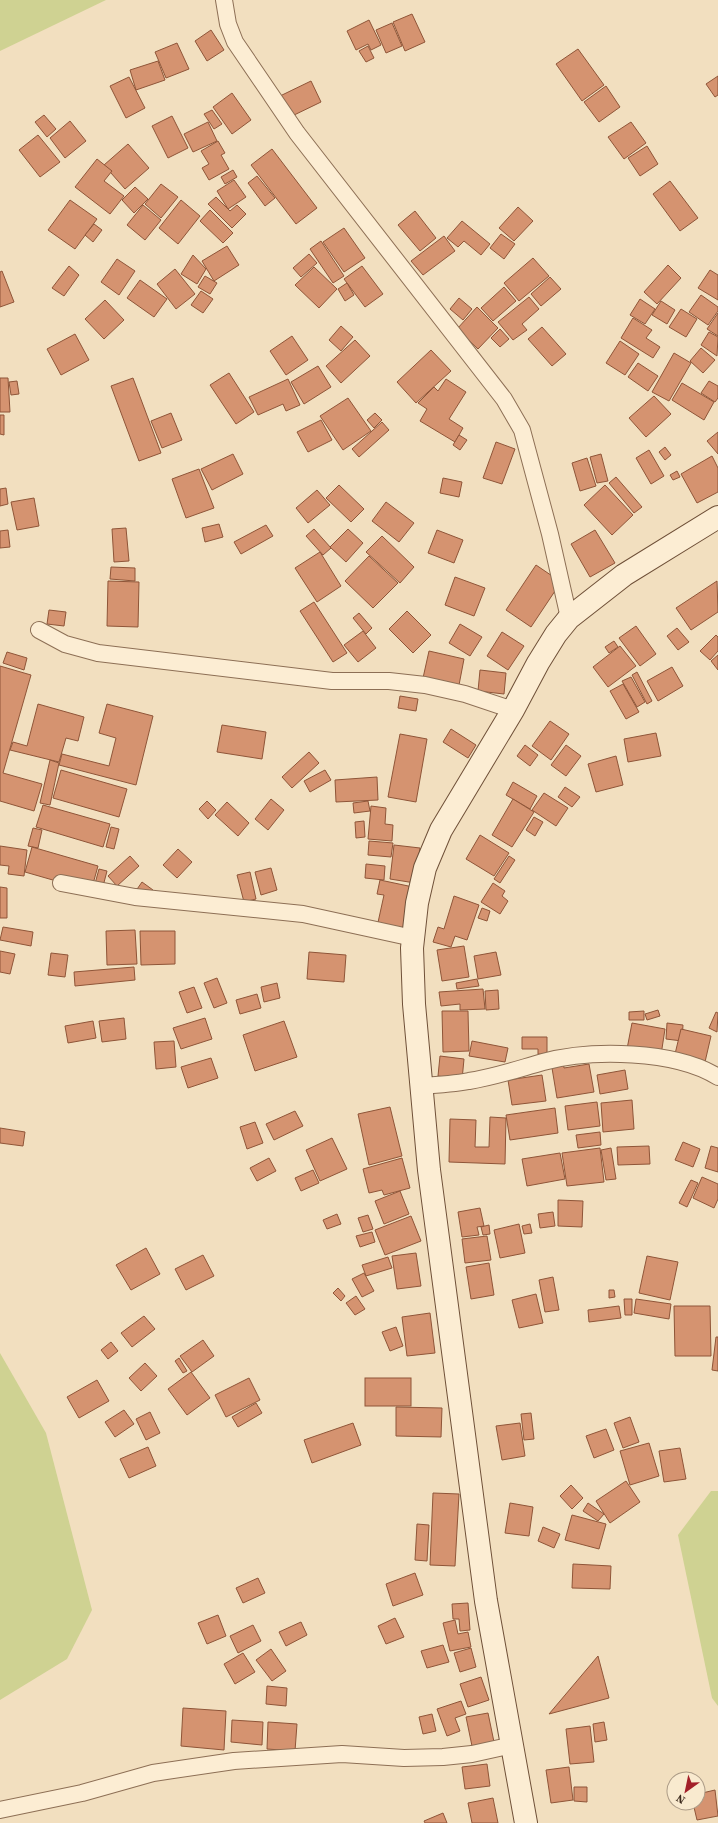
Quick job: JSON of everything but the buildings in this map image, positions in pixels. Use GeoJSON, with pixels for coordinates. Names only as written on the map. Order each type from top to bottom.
{"type":"FeatureCollection","features":[{"type":"Feature","properties":{"kind":"street"},"geometry":{"type":"LineString","coordinates":[[224,0],[228,24],[235,42],[246,59],[298,133],[504,399],[522,430],[550,534],[570,618]]}},
{"type":"Feature","properties":{"kind":"street"},"geometry":{"type":"LineString","coordinates":[[526,1823],[486,1601],[429,1170],[414,1004],[412,948],[417,903],[428,861],[441,830],[513,710],[538,663],[556,634],[570,618],[624,575],[718,517]]}},
{"type":"Feature","properties":{"kind":"street"},"geometry":{"type":"LineString","coordinates":[[39,630],[65,644],[98,653],[332,681],[389,682],[425,685],[465,694],[513,710]]}},
{"type":"Feature","properties":{"kind":"street"},"geometry":{"type":"LineString","coordinates":[[61,883],[135,897],[302,914],[413,938]]}},
{"type":"Feature","properties":{"kind":"street"},"geometry":{"type":"LineString","coordinates":[[421,1086],[469,1082],[520,1070],[543,1062],[575,1056],[601,1054],[641,1055],[680,1062],[706,1070],[718,1077]]}},
{"type":"Feature","properties":{"kind":"street"},"geometry":{"type":"LineString","coordinates":[[0,1810],[82,1793],[153,1773],[234,1761],[342,1754],[404,1758],[443,1757],[472,1754],[513,1745]]}},
{"type":"Feature","properties":{"kind":"green space"},"geometry":{"type":"Polygon","coordinates":[[[0,0],[106,0],[0,51],[0,0]]]}},
{"type":"Feature","properties":{"kind":"green space"},"geometry":{"type":"Polygon","coordinates":[[[0,1353],[46,1433],[92,1610],[67,1659],[0,1700],[0,1353]]]}},
{"type":"Feature","properties":{"kind":"green space"},"geometry":{"type":"Polygon","coordinates":[[[711,1491],[718,1491],[718,1706],[712,1698],[678,1535],[711,1491]]]}}]}
